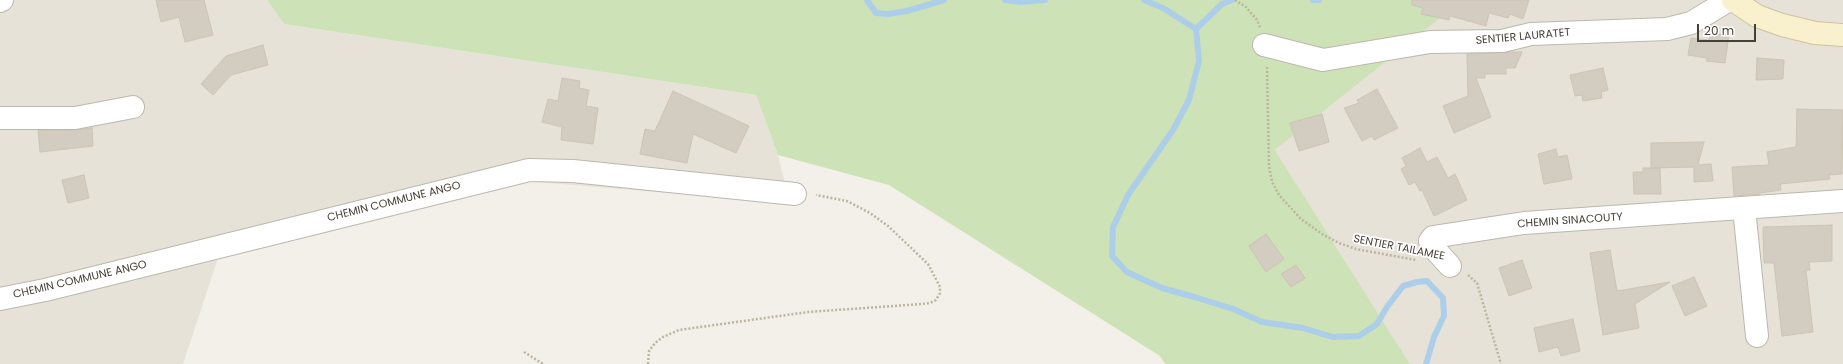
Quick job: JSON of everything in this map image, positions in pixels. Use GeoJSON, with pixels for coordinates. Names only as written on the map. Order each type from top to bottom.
{"type":"FeatureCollection","features":[{"type":"Feature","properties":{"kind":"street","name":"SENTIER LAURATET"},"geometry":{"type":"LineString","coordinates":[[1264,45],[1323,60],[1430,42],[1502,41],[1531,34],[1667,29],[1691,22],[1729,0]]}},
{"type":"Feature","properties":{"kind":"street"},"geometry":{"type":"LineString","coordinates":[[1733,0],[1757,16],[1782,25],[1815,32],[1843,35]]}},
{"type":"Feature","properties":{"kind":"street"},"geometry":{"type":"LineString","coordinates":[[0,118],[75,118],[133,107]]}},
{"type":"Feature","properties":{"kind":"street","name":"CHEMIN COMMUNE ANGO"},"geometry":{"type":"LineString","coordinates":[[0,298],[45,290],[529,170],[573,171],[795,194]]}},
{"type":"Feature","properties":{"kind":"street","name":"CHEMIN SINACOUTY"},"geometry":{"type":"LineString","coordinates":[[1450,266],[1431,245],[1430,241],[1433,237],[1524,224],[1843,201]]}},
{"type":"Feature","properties":{"kind":"street"},"geometry":{"type":"LineString","coordinates":[[1744,208],[1757,336]]}},
{"type":"Feature","properties":{"kind":"path","name":"SENTIER TAILAMEE"},"geometry":{"type":"LineString","coordinates":[[1234,0],[1246,7],[1257,20],[1263,35],[1268,83],[1269,166],[1272,182],[1279,195],[1301,219],[1322,234],[1340,243],[1356,249],[1418,260]]}},
{"type":"Feature","properties":{"kind":"path"},"geometry":{"type":"LineString","coordinates":[[648,364],[649,351],[655,343],[663,337],[679,330],[808,312],[922,304],[930,303],[936,300],[940,293],[940,287],[928,264],[888,226],[870,213],[847,201],[824,195],[795,194]]}},
{"type":"Feature","properties":{"kind":"path","name":"SENTIER TAILAMEE"},"geometry":{"type":"LineString","coordinates":[[1450,266],[1465,273],[1477,283],[1501,364]]}},
{"type":"Feature","properties":{"kind":"path"},"geometry":{"type":"LineString","coordinates":[[524,352],[543,364]]}},
{"type":"Feature","properties":{"kind":"shaded area"},"geometry":{"type":"Polygon","coordinates":[[[0,0],[267,0],[284,24],[756,95],[778,155],[790,203],[525,181],[221,249],[183,364],[0,364],[0,0]]]}},
{"type":"Feature","properties":{"kind":"shaded area"},"geometry":{"type":"Polygon","coordinates":[[[1463,0],[1843,0],[1843,364],[1410,364],[1275,150],[1463,0]]]}},
{"type":"Feature","properties":{"kind":"green space"},"geometry":{"type":"Polygon","coordinates":[[[267,0],[1463,0],[1275,150],[1410,364],[1165,364],[1160,356],[889,185],[778,155],[756,95],[284,24],[267,0]]]}},
{"type":"Feature","properties":{"kind":"building"},"geometry":{"type":"Polygon","coordinates":[[[156,0],[204,0],[213,35],[185,42],[179,17],[161,22],[156,0]]]}},
{"type":"Feature","properties":{"kind":"building"},"geometry":{"type":"Polygon","coordinates":[[[1412,0],[1529,0],[1523,19],[1510,14],[1508,18],[1489,13],[1486,26],[1450,16],[1449,20],[1421,14],[1423,8],[1412,5],[1412,0]]]}},
{"type":"Feature","properties":{"kind":"building"},"geometry":{"type":"Polygon","coordinates":[[[1710,33],[1729,35],[1725,63],[1706,61],[1707,58],[1688,55],[1691,38],[1709,40],[1710,33]]]}},
{"type":"Feature","properties":{"kind":"building"},"geometry":{"type":"Polygon","coordinates":[[[263,45],[268,65],[231,75],[213,95],[201,84],[226,56],[263,45]]]}},
{"type":"Feature","properties":{"kind":"building"},"geometry":{"type":"Polygon","coordinates":[[[1522,52],[1515,68],[1506,68],[1506,74],[1485,74],[1485,78],[1476,78],[1491,117],[1454,133],[1443,106],[1468,96],[1467,54],[1522,52]]]}},
{"type":"Feature","properties":{"kind":"building"},"geometry":{"type":"Polygon","coordinates":[[[1757,58],[1784,60],[1783,79],[1756,80],[1757,58]]]}},
{"type":"Feature","properties":{"kind":"building"},"geometry":{"type":"Polygon","coordinates":[[[1603,68],[1608,90],[1601,92],[1602,98],[1583,101],[1582,95],[1575,96],[1570,75],[1603,68]]]}},
{"type":"Feature","properties":{"kind":"building"},"geometry":{"type":"Polygon","coordinates":[[[562,78],[580,81],[579,88],[589,90],[586,106],[598,108],[593,144],[561,140],[562,127],[542,122],[548,99],[558,101],[562,78]]]}},
{"type":"Feature","properties":{"kind":"building"},"geometry":{"type":"Polygon","coordinates":[[[1377,89],[1398,128],[1374,140],[1372,136],[1362,141],[1344,108],[1359,103],[1357,100],[1377,89]]]}},
{"type":"Feature","properties":{"kind":"building"},"geometry":{"type":"Polygon","coordinates":[[[673,91],[749,126],[736,153],[693,134],[687,163],[640,154],[645,129],[655,131],[673,91]]]}},
{"type":"Feature","properties":{"kind":"building"},"geometry":{"type":"Polygon","coordinates":[[[1797,109],[1843,110],[1842,174],[1829,175],[1830,179],[1780,184],[1781,190],[1760,194],[1734,196],[1732,167],[1769,165],[1767,152],[1796,147],[1797,109]]]}},
{"type":"Feature","properties":{"kind":"building"},"geometry":{"type":"Polygon","coordinates":[[[1322,114],[1329,142],[1299,151],[1290,123],[1322,114]]]}},
{"type":"Feature","properties":{"kind":"building"},"geometry":{"type":"Polygon","coordinates":[[[92,128],[93,146],[40,152],[38,130],[75,130],[92,128]]]}},
{"type":"Feature","properties":{"kind":"building"},"geometry":{"type":"Polygon","coordinates":[[[1704,142],[1698,165],[1711,164],[1713,181],[1694,182],[1694,167],[1651,168],[1651,143],[1704,142]]]}},
{"type":"Feature","properties":{"kind":"building"},"geometry":{"type":"Polygon","coordinates":[[[1420,148],[1427,162],[1437,157],[1448,178],[1455,174],[1467,200],[1434,216],[1422,190],[1420,191],[1415,182],[1409,185],[1401,169],[1406,166],[1402,158],[1420,148]]]}},
{"type":"Feature","properties":{"kind":"building"},"geometry":{"type":"Polygon","coordinates":[[[1556,149],[1558,157],[1567,155],[1572,179],[1544,184],[1538,154],[1556,149]]]}},
{"type":"Feature","properties":{"kind":"building"},"geometry":{"type":"Polygon","coordinates":[[[1643,168],[1660,168],[1661,194],[1634,194],[1633,172],[1643,172],[1643,168]]]}},
{"type":"Feature","properties":{"kind":"building"},"geometry":{"type":"Polygon","coordinates":[[[84,175],[89,198],[68,203],[62,180],[84,175]]]}},
{"type":"Feature","properties":{"kind":"building"},"geometry":{"type":"Polygon","coordinates":[[[1832,225],[1832,261],[1809,262],[1810,270],[1806,271],[1813,332],[1782,336],[1774,263],[1764,263],[1763,227],[1832,225]]]}},
{"type":"Feature","properties":{"kind":"building"},"geometry":{"type":"Polygon","coordinates":[[[1266,234],[1284,259],[1266,272],[1249,246],[1266,234]]]}},
{"type":"Feature","properties":{"kind":"building"},"geometry":{"type":"Polygon","coordinates":[[[1610,250],[1617,291],[1670,282],[1635,304],[1639,328],[1603,335],[1590,253],[1610,250]]]}},
{"type":"Feature","properties":{"kind":"building"},"geometry":{"type":"Polygon","coordinates":[[[1522,260],[1532,288],[1509,296],[1499,268],[1522,260]]]}},
{"type":"Feature","properties":{"kind":"building"},"geometry":{"type":"Polygon","coordinates":[[[1296,265],[1305,278],[1291,287],[1281,274],[1296,265]]]}},
{"type":"Feature","properties":{"kind":"building"},"geometry":{"type":"Polygon","coordinates":[[[1694,277],[1707,306],[1685,316],[1672,286],[1694,277]]]}},
{"type":"Feature","properties":{"kind":"building"},"geometry":{"type":"Polygon","coordinates":[[[1573,319],[1580,351],[1561,356],[1558,347],[1539,352],[1534,328],[1573,319]]]}},
{"type":"Feature","properties":{"kind":"waterway"},"geometry":{"type":"LineString","coordinates":[[867,0],[876,13],[888,14],[907,11],[944,0]]}},
{"type":"Feature","properties":{"kind":"waterway"},"geometry":{"type":"LineString","coordinates":[[1005,0],[1021,2],[1045,0]]}},
{"type":"Feature","properties":{"kind":"waterway"},"geometry":{"type":"LineString","coordinates":[[1144,0],[1163,8],[1196,29],[1199,61],[1189,100],[1173,130],[1128,195],[1113,227],[1112,256],[1127,272],[1162,288],[1233,309],[1262,322],[1303,328],[1333,337],[1359,336],[1377,324],[1387,307],[1403,286],[1427,281],[1443,298],[1444,316],[1434,337],[1426,364]]}},
{"type":"Feature","properties":{"kind":"waterway"},"geometry":{"type":"LineString","coordinates":[[1196,29],[1222,4],[1232,0]]}},
{"type":"Feature","properties":{"kind":"waterway"},"geometry":{"type":"LineString","coordinates":[[1313,0],[1319,0]]}}]}
